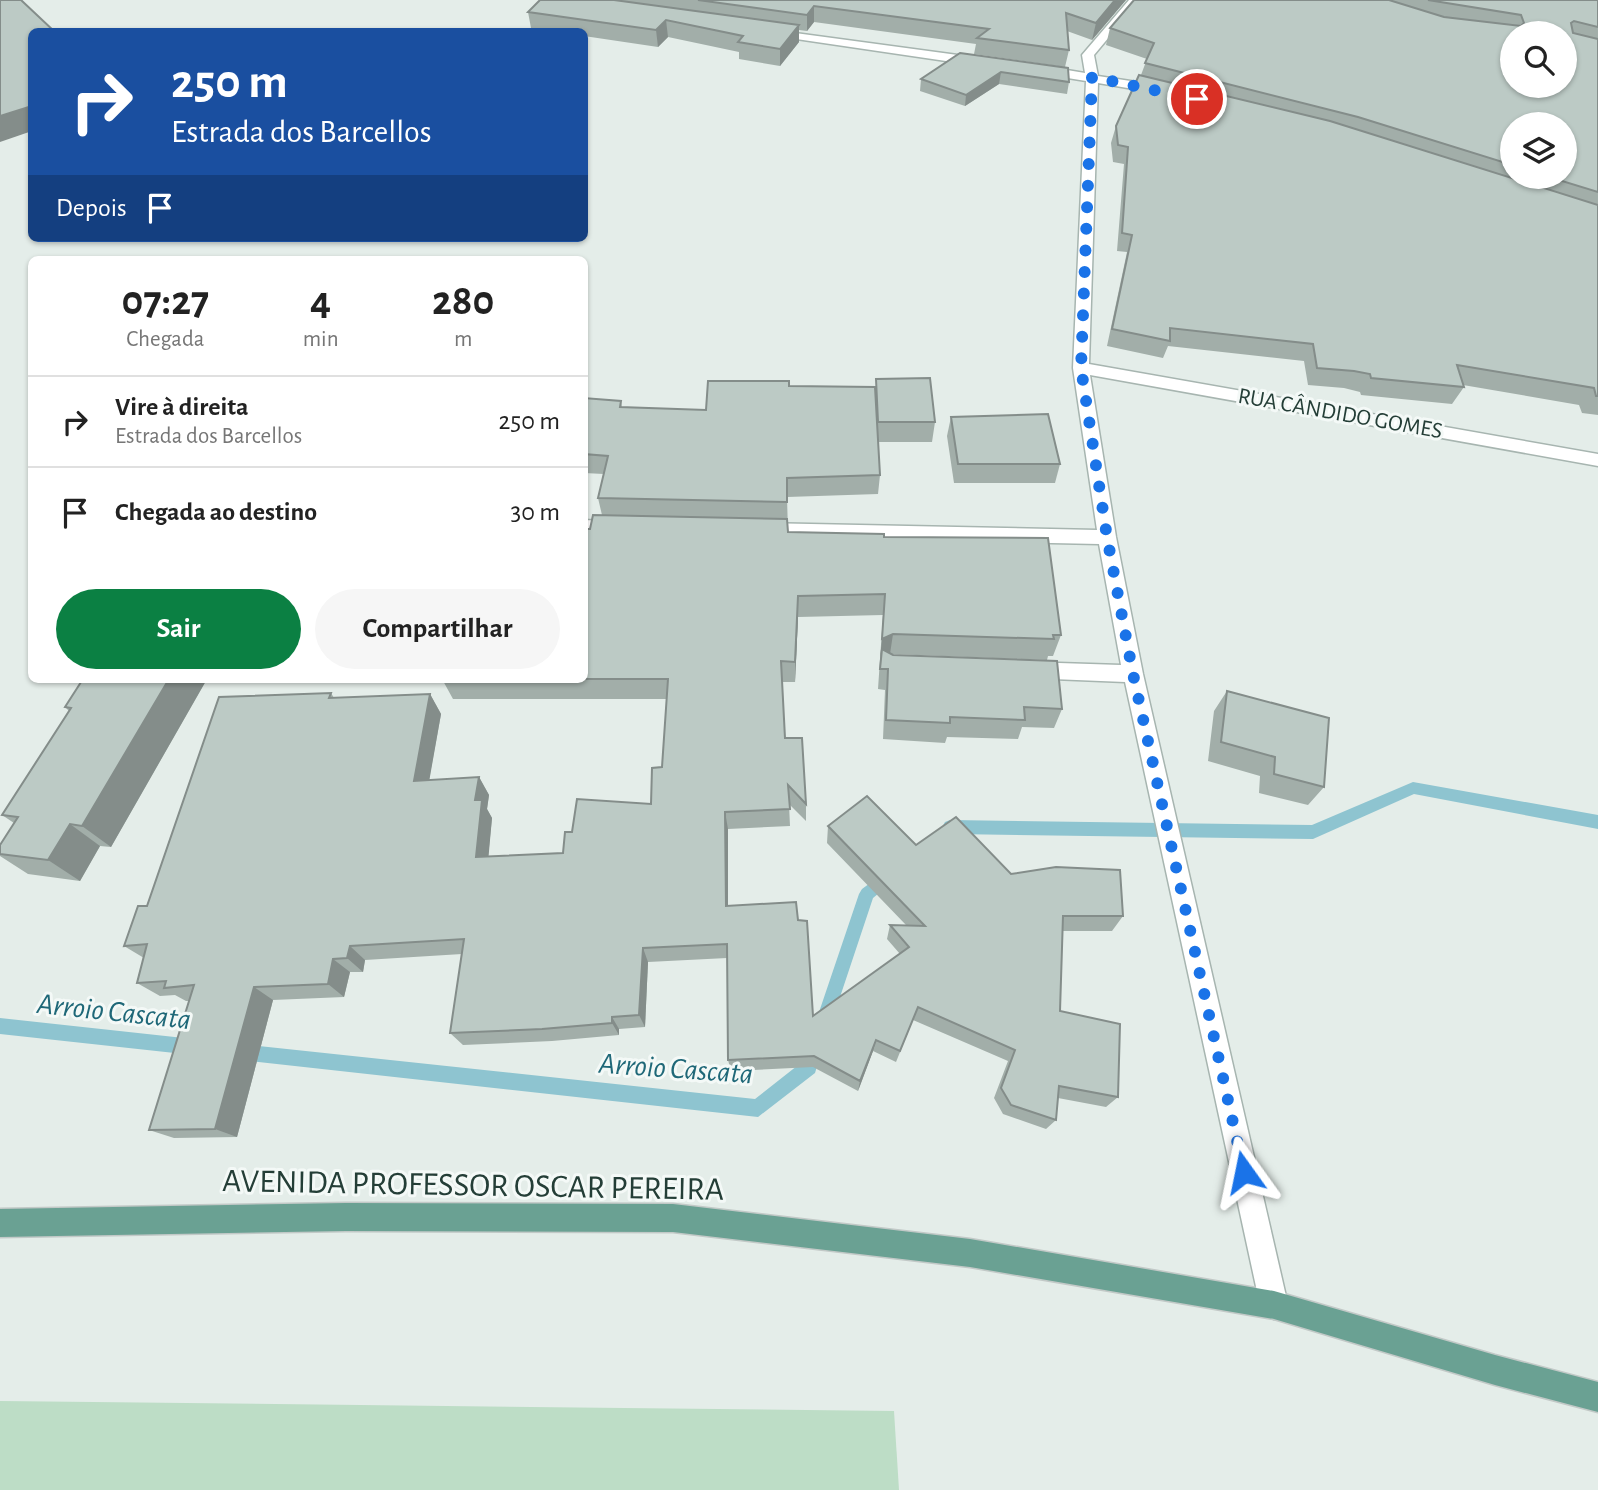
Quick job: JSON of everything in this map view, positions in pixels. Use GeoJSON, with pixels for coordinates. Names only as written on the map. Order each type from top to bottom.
{"type":"FeatureCollection","features":[{"type":"Feature","properties":{"kind":"main road","name":"AVENIDA PROFESSOR OSCAR PEREIRA"},"geometry":{"type":"LineString","coordinates":[[0,1223],[346,1217],[673,1219],[970,1253],[1274,1306],[1598,1397]]}},
{"type":"Feature","properties":{"kind":"street"},"geometry":{"type":"LineString","coordinates":[[1135,0],[1088,55],[1092,77],[1081,368],[1107,537],[1133,674],[1274,1306]]}},
{"type":"Feature","properties":{"kind":"street"},"geometry":{"type":"LineString","coordinates":[[754,30],[998,64]]}},
{"type":"Feature","properties":{"kind":"street"},"geometry":{"type":"LineString","coordinates":[[1024,68],[1171,92]]}},
{"type":"Feature","properties":{"kind":"street","name":"RUA CÂNDIDO GOMES"},"geometry":{"type":"LineString","coordinates":[[1081,368],[1598,460]]}},
{"type":"Feature","properties":{"kind":"street"},"geometry":{"type":"LineString","coordinates":[[588,527],[639,528]]}},
{"type":"Feature","properties":{"kind":"street"},"geometry":{"type":"LineString","coordinates":[[736,530],[1107,537]]}},
{"type":"Feature","properties":{"kind":"street"},"geometry":{"type":"LineString","coordinates":[[1011,669],[1133,674]]}},
{"type":"Feature","properties":{"kind":"green space"},"geometry":{"type":"Polygon","coordinates":[[[0,1401],[894,1411],[899,1490],[0,1490],[0,1401]]]}},
{"type":"Feature","properties":{"kind":"building"},"geometry":{"type":"Polygon","coordinates":[[[0,0],[21,0],[51,28],[28,28],[28,107],[0,116],[0,0]]]}},
{"type":"Feature","properties":{"kind":"building"},"geometry":{"type":"Polygon","coordinates":[[[540,0],[614,0],[799,25],[780,49],[738,42],[743,36],[666,20],[656,30],[528,12],[540,0]]]}},
{"type":"Feature","properties":{"kind":"building"},"geometry":{"type":"Polygon","coordinates":[[[698,0],[1115,0],[1096,23],[1066,13],[1069,50],[977,38],[989,29],[814,6],[807,15],[698,0]]]}},
{"type":"Feature","properties":{"kind":"building"},"geometry":{"type":"Polygon","coordinates":[[[1134,0],[1389,0],[1444,17],[1500,24],[1500,98],[1577,98],[1577,34],[1598,39],[1598,192],[1577,186],[1577,112],[1500,112],[1500,161],[1358,117],[1145,63],[1154,43],[1110,28],[1134,0]]]}},
{"type":"Feature","properties":{"kind":"building"},"geometry":{"type":"Polygon","coordinates":[[[1428,0],[1598,0],[1598,27],[1577,21],[1523,21],[1521,15],[1428,0]]]}},
{"type":"Feature","properties":{"kind":"building"},"geometry":{"type":"Polygon","coordinates":[[[960,53],[1068,68],[1069,82],[1001,72],[966,95],[921,79],[960,53]]]}},
{"type":"Feature","properties":{"kind":"building"},"geometry":{"type":"Polygon","coordinates":[[[1139,75],[1330,121],[1500,174],[1500,189],[1547,189],[1598,205],[1598,396],[1594,388],[1457,365],[1464,387],[1371,378],[1370,374],[1354,371],[1317,368],[1313,344],[1170,328],[1170,341],[1112,329],[1132,235],[1122,233],[1128,147],[1118,145],[1116,126],[1139,75]]]}},
{"type":"Feature","properties":{"kind":"building"},"geometry":{"type":"Polygon","coordinates":[[[930,378],[935,422],[878,422],[876,379],[930,378]]]}},
{"type":"Feature","properties":{"kind":"building"},"geometry":{"type":"Polygon","coordinates":[[[708,381],[789,381],[789,386],[875,387],[880,475],[787,478],[787,502],[598,498],[608,456],[588,454],[588,398],[621,401],[620,407],[706,410],[708,381]]]}},
{"type":"Feature","properties":{"kind":"building"},"geometry":{"type":"Polygon","coordinates":[[[1048,414],[1060,464],[958,464],[951,417],[1048,414]]]}},
{"type":"Feature","properties":{"kind":"building"},"geometry":{"type":"Polygon","coordinates":[[[593,515],[787,519],[788,532],[884,534],[884,537],[1048,538],[1061,635],[1053,635],[1054,639],[893,634],[882,639],[885,594],[798,596],[795,662],[781,661],[785,738],[802,738],[806,804],[788,785],[790,809],[725,812],[726,906],[796,902],[798,920],[807,921],[813,1016],[909,947],[890,925],[925,926],[828,826],[867,796],[916,845],[956,817],[1011,874],[1056,867],[1120,870],[1123,916],[1063,916],[1060,1011],[1120,1024],[1118,1097],[1059,1086],[1056,1120],[1011,1105],[1001,1088],[1015,1050],[918,1007],[900,1051],[876,1040],[860,1081],[814,1056],[728,1060],[727,944],[643,948],[639,1015],[612,1017],[612,1023],[450,1033],[464,939],[350,946],[347,958],[333,959],[328,984],[254,987],[215,1129],[149,1130],[194,985],[164,988],[166,981],[137,983],[147,944],[124,946],[138,906],[147,906],[219,697],[331,693],[329,698],[430,694],[414,781],[479,777],[475,800],[482,800],[476,857],[563,853],[565,832],[572,832],[577,799],[651,804],[652,768],[662,767],[668,679],[588,679],[588,529],[593,515]]]}},
{"type":"Feature","properties":{"kind":"building"},"geometry":{"type":"Polygon","coordinates":[[[882,649],[893,655],[1057,661],[1062,709],[1024,707],[1025,720],[950,717],[950,723],[886,720],[888,669],[880,669],[882,649]]]}},
{"type":"Feature","properties":{"kind":"building"},"geometry":{"type":"Polygon","coordinates":[[[80,683],[167,683],[82,826],[70,824],[48,860],[0,854],[0,845],[18,817],[2,815],[71,708],[65,707],[80,683]]]}},
{"type":"Feature","properties":{"kind":"building"},"geometry":{"type":"Polygon","coordinates":[[[1227,691],[1329,718],[1324,787],[1274,774],[1275,757],[1221,742],[1227,691]]]}},
{"type":"Feature","properties":{"kind":"waterway","name":"Arroio Cascata"},"geometry":{"type":"LineString","coordinates":[[948,829],[1313,832],[1413,788],[1598,822]]}},
{"type":"Feature","properties":{"kind":"waterway","name":"Arroio Cascata"},"geometry":{"type":"LineString","coordinates":[[824,1021],[867,894],[885,879]]}},
{"type":"Feature","properties":{"kind":"waterway","name":"Arroio Cascata"},"geometry":{"type":"LineString","coordinates":[[0,1026],[193,1047]]}},
{"type":"Feature","properties":{"kind":"waterway","name":"Arroio Cascata"},"geometry":{"type":"LineString","coordinates":[[241,1052],[758,1108],[809,1067],[814,1050]]}},
{"type":"Feature","properties":{"kind":"route"},"geometry":{"type":"LineString","coordinates":[[1197,99],[1092,77],[1081,368],[1107,537],[1133,674],[1244,1172]]}}]}
